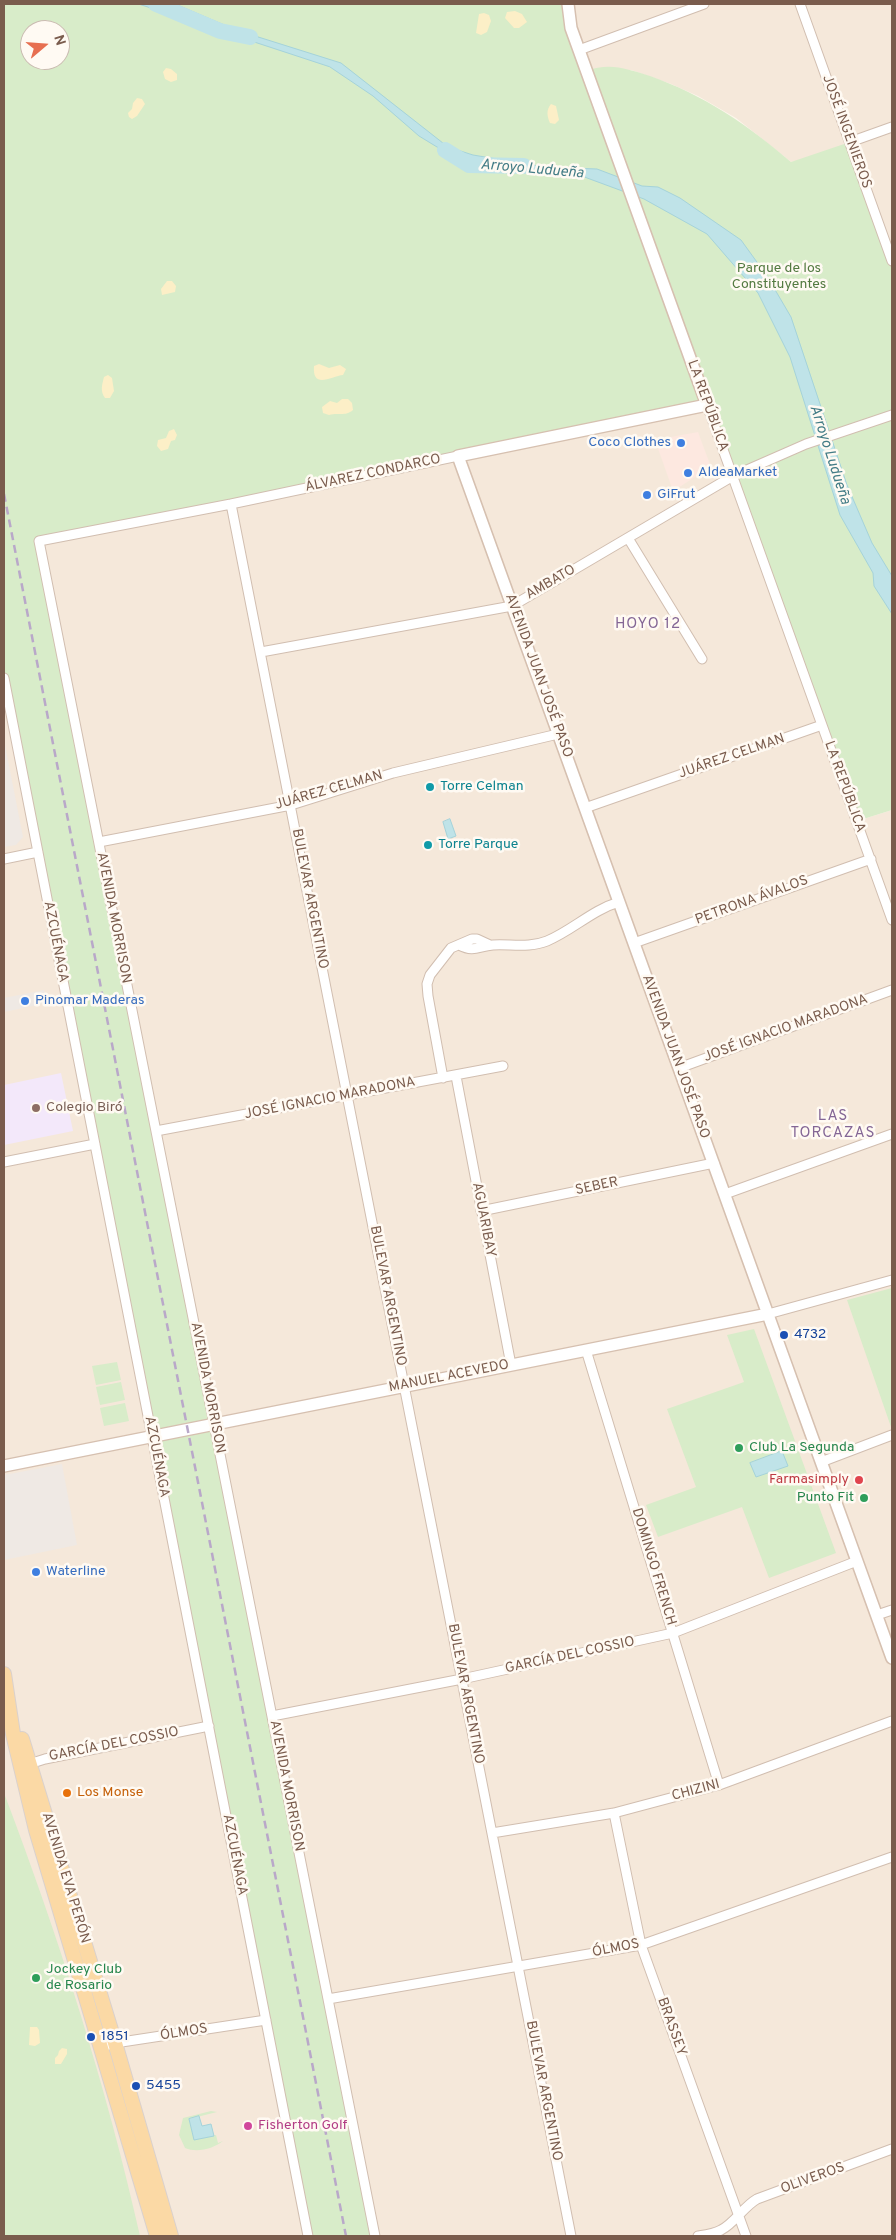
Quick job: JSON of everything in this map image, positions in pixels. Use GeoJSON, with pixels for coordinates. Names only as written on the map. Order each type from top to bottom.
{"type":"FeatureCollection","features":[{"type":"Feature","properties":{"kind":"main road","name":"LA REPÚBLICA"},"geometry":{"type":"LineString","coordinates":[[568,4],[571,28],[707,406]]}},
{"type":"Feature","properties":{"kind":"main road","name":"ÁLVAREZ CONDARCO"},"geometry":{"type":"LineString","coordinates":[[458,456],[707,406]]}},
{"type":"Feature","properties":{"kind":"main road","name":"AVENIDA JUAN JOSÉ PASO"},"geometry":{"type":"LineString","coordinates":[[458,456],[892,1658]]}},
{"type":"Feature","properties":{"kind":"main road","name":"MANUEL ACEVEDO"},"geometry":{"type":"LineString","coordinates":[[4,1466],[768,1314]]}},
{"type":"Feature","properties":{"kind":"main road","name":"AVENIDA EVA PERÓN"},"geometry":{"type":"LineString","coordinates":[[4,1674],[25,1765],[109,2045],[171,2236]]}},
{"type":"Feature","properties":{"kind":"main road","name":"AVENIDA EVA PERÓN"},"geometry":{"type":"LineString","coordinates":[[109,2045],[157,2236]]}},
{"type":"Feature","properties":{"kind":"street"},"geometry":{"type":"LineString","coordinates":[[579,50],[704,4]]}},
{"type":"Feature","properties":{"kind":"street","name":"JOSÉ INGENIEROS"},"geometry":{"type":"LineString","coordinates":[[800,4],[892,261]]}},
{"type":"Feature","properties":{"kind":"street"},"geometry":{"type":"LineString","coordinates":[[850,142],[892,127]]}},
{"type":"Feature","properties":{"kind":"street","name":"LA REPÚBLICA"},"geometry":{"type":"LineString","coordinates":[[707,406],[892,920]]}},
{"type":"Feature","properties":{"kind":"street"},"geometry":{"type":"LineString","coordinates":[[733,476],[806,444],[892,415]]}},
{"type":"Feature","properties":{"kind":"street","name":"ÁLVAREZ CONDARCO"},"geometry":{"type":"LineString","coordinates":[[39,541],[232,504],[458,456]]}},
{"type":"Feature","properties":{"kind":"street","name":"AMBATO"},"geometry":{"type":"LineString","coordinates":[[261,652],[512,606],[733,476]]}},
{"type":"Feature","properties":{"kind":"street","name":"BULEVAR ARGENTINO"},"geometry":{"type":"LineString","coordinates":[[232,504],[571,2236]]}},
{"type":"Feature","properties":{"kind":"street"},"geometry":{"type":"LineString","coordinates":[[628,538],[702,659]]}},
{"type":"Feature","properties":{"kind":"street","name":"AVENIDA MORRISON"},"geometry":{"type":"LineString","coordinates":[[39,541],[375,2236]]}},
{"type":"Feature","properties":{"kind":"street","name":"AZCUÉNAGA"},"geometry":{"type":"LineString","coordinates":[[4,678],[308,2236]]}},
{"type":"Feature","properties":{"kind":"street","name":"JUÁREZ CELMAN"},"geometry":{"type":"LineString","coordinates":[[585,808],[822,725]]}},
{"type":"Feature","properties":{"kind":"street","name":"JUÁREZ CELMAN"},"geometry":{"type":"LineString","coordinates":[[98,842],[290,805],[393,773],[558,734]]}},
{"type":"Feature","properties":{"kind":"street"},"geometry":{"type":"LineString","coordinates":[[4,859],[38,852]]}},
{"type":"Feature","properties":{"kind":"street","name":"PETRONA ÁVALOS"},"geometry":{"type":"LineString","coordinates":[[634,943],[870,859]]}},
{"type":"Feature","properties":{"kind":"street"},"geometry":{"type":"LineString","coordinates":[[443,1078],[427,984],[430,975],[445,953],[451,948],[467,941],[477,939],[490,945],[536,944],[547,941],[598,910],[619,902]]}},
{"type":"Feature","properties":{"kind":"street","name":"JOSÉ IGNACIO MARADONA"},"geometry":{"type":"LineString","coordinates":[[679,1068],[892,990]]}},
{"type":"Feature","properties":{"kind":"street","name":"JOSÉ IGNACIO MARADONA"},"geometry":{"type":"LineString","coordinates":[[156,1131],[503,1066]]}},
{"type":"Feature","properties":{"kind":"street","name":"AGUARIBAY"},"geometry":{"type":"LineString","coordinates":[[456,1076],[480,1211],[511,1365]]}},
{"type":"Feature","properties":{"kind":"street"},"geometry":{"type":"LineString","coordinates":[[725,1194],[892,1134]]}},
{"type":"Feature","properties":{"kind":"street"},"geometry":{"type":"LineString","coordinates":[[4,1162],[95,1144]]}},
{"type":"Feature","properties":{"kind":"street","name":"SEBER"},"geometry":{"type":"LineString","coordinates":[[480,1211],[714,1163]]}},
{"type":"Feature","properties":{"kind":"street","name":"MANUEL ACEVEDO"},"geometry":{"type":"LineString","coordinates":[[768,1314],[892,1280]]}},
{"type":"Feature","properties":{"kind":"street","name":"DOMINGO FRENCH"},"geometry":{"type":"LineString","coordinates":[[586,1350],[719,1785]]}},
{"type":"Feature","properties":{"kind":"street"},"geometry":{"type":"LineString","coordinates":[[822,1462],[892,1435]]}},
{"type":"Feature","properties":{"kind":"street","name":"GARCÍA DEL COSSIO"},"geometry":{"type":"LineString","coordinates":[[272,1716],[462,1680],[673,1633],[857,1561]]}},
{"type":"Feature","properties":{"kind":"street"},"geometry":{"type":"LineString","coordinates":[[877,1615],[892,1610]]}},
{"type":"Feature","properties":{"kind":"street","name":"CHIZINI"},"geometry":{"type":"LineString","coordinates":[[492,1833],[614,1813],[719,1785],[892,1721]]}},
{"type":"Feature","properties":{"kind":"street","name":"GARCÍA DEL COSSIO"},"geometry":{"type":"LineString","coordinates":[[25,1765],[45,1759],[209,1726]]}},
{"type":"Feature","properties":{"kind":"street","name":"BRASSEY"},"geometry":{"type":"LineString","coordinates":[[614,1813],[641,1945],[746,2236]]}},
{"type":"Feature","properties":{"kind":"street","name":"ÓLMOS"},"geometry":{"type":"LineString","coordinates":[[328,1999],[641,1945],[892,1856]]}},
{"type":"Feature","properties":{"kind":"street","name":"ÓLMOS"},"geometry":{"type":"LineString","coordinates":[[109,2045],[266,2020]]}},
{"type":"Feature","properties":{"kind":"street","name":"OLIVEROS"},"geometry":{"type":"LineString","coordinates":[[698,2236],[721,2231],[747,2205],[757,2199],[892,2149]]}},
{"type":"Feature","properties":{"kind":"shaded area"},"geometry":{"type":"Polygon","coordinates":[[[568,4],[892,4],[892,261],[798,161],[791,162],[736,118],[698,96],[631,70],[586,71],[568,4]]]}},
{"type":"Feature","properties":{"kind":"shaded area"},"geometry":{"type":"Polygon","coordinates":[[[707,405],[857,821],[892,810],[892,2236],[4,2236],[4,494],[707,405]]]}},
{"type":"Feature","properties":{"kind":"shaded area"},"geometry":{"type":"Polygon","coordinates":[[[698,432],[711,467],[673,491],[655,440],[698,432]]]}},
{"type":"Feature","properties":{"kind":"shaded area"},"geometry":{"type":"Polygon","coordinates":[[[4,740],[23,837],[16,845],[4,847],[4,740]]]}},
{"type":"Feature","properties":{"kind":"shaded area","name":"Pinomar Maderas"},"geometry":{"type":"Polygon","coordinates":[[[44,990],[47,1003],[4,1012],[4,998],[44,990]]]}},
{"type":"Feature","properties":{"kind":"shaded area","name":"Colegio Biró"},"geometry":{"type":"Polygon","coordinates":[[[61,1073],[73,1131],[4,1145],[4,1085],[61,1073]]]}},
{"type":"Feature","properties":{"kind":"shaded area"},"geometry":{"type":"Polygon","coordinates":[[[62,1464],[77,1545],[4,1560],[4,1475],[62,1464]]]}},
{"type":"Feature","properties":{"kind":"green space","name":"Parque de los Constituyentes"},"geometry":{"type":"Polygon","coordinates":[[[4,4],[568,4],[586,71],[595,68],[611,67],[634,71],[689,92],[725,112],[791,162],[850,142],[892,261],[892,810],[857,821],[707,406],[39,541],[375,2236],[308,2236],[4,678],[4,4]]]}},
{"type":"Feature","properties":{"kind":"green space"},"geometry":{"type":"Polygon","coordinates":[[[892,1288],[892,1426],[891,1427],[847,1300],[892,1288]]]}},
{"type":"Feature","properties":{"kind":"green space","name":"Club La Segunda"},"geometry":{"type":"Polygon","coordinates":[[[754,1329],[836,1553],[769,1578],[742,1507],[658,1537],[646,1505],[696,1487],[667,1409],[744,1382],[727,1335],[754,1329]]]}},
{"type":"Feature","properties":{"kind":"green space"},"geometry":{"type":"Polygon","coordinates":[[[117,1362],[121,1380],[96,1385],[92,1366],[117,1362]]]}},
{"type":"Feature","properties":{"kind":"green space"},"geometry":{"type":"Polygon","coordinates":[[[121,1382],[125,1400],[100,1405],[96,1387],[121,1382]]]}},
{"type":"Feature","properties":{"kind":"green space"},"geometry":{"type":"Polygon","coordinates":[[[125,1403],[129,1421],[104,1426],[100,1408],[125,1403]]]}},
{"type":"Feature","properties":{"kind":"green space","name":"Jockey Club de Rosario"},"geometry":{"type":"Polygon","coordinates":[[[4,1793],[80,2012],[127,2180],[140,2236],[4,2236],[4,1793]]]}},
{"type":"Feature","properties":{"kind":"green space"},"geometry":{"type":"Polygon","coordinates":[[[211,2111],[217,2112],[189,2119],[194,2140],[216,2135],[218,2143],[223,2141],[205,2149],[185,2148],[179,2135],[183,2118],[211,2111]]]}},
{"type":"Feature","properties":{"kind":"sand"},"geometry":{"type":"Polygon","coordinates":[[[515,11],[522,14],[527,22],[519,28],[514,28],[505,18],[507,12],[515,11]]]}},
{"type":"Feature","properties":{"kind":"sand"},"geometry":{"type":"Polygon","coordinates":[[[479,14],[489,15],[491,21],[487,32],[481,35],[476,33],[479,14]]]}},
{"type":"Feature","properties":{"kind":"sand"},"geometry":{"type":"Polygon","coordinates":[[[166,68],[171,69],[177,74],[177,80],[171,82],[165,79],[163,72],[166,68]]]}},
{"type":"Feature","properties":{"kind":"sand"},"geometry":{"type":"Polygon","coordinates":[[[137,98],[142,99],[145,104],[137,116],[132,119],[128,113],[137,98]]]}},
{"type":"Feature","properties":{"kind":"sand"},"geometry":{"type":"Polygon","coordinates":[[[551,104],[556,106],[559,120],[555,124],[550,123],[548,115],[548,109],[551,104]]]}},
{"type":"Feature","properties":{"kind":"sand"},"geometry":{"type":"Polygon","coordinates":[[[167,281],[172,281],[176,286],[175,292],[162,295],[161,289],[167,281]]]}},
{"type":"Feature","properties":{"kind":"sand"},"geometry":{"type":"Polygon","coordinates":[[[319,364],[329,368],[340,365],[346,369],[343,375],[319,380],[314,373],[314,366],[319,364]]]}},
{"type":"Feature","properties":{"kind":"sand"},"geometry":{"type":"Polygon","coordinates":[[[108,375],[112,378],[114,391],[110,398],[105,398],[102,393],[102,385],[104,377],[108,375]]]}},
{"type":"Feature","properties":{"kind":"sand"},"geometry":{"type":"Polygon","coordinates":[[[342,399],[348,399],[352,403],[353,410],[344,414],[329,415],[323,413],[322,407],[330,401],[337,403],[342,399]]]}},
{"type":"Feature","properties":{"kind":"sand"},"geometry":{"type":"Polygon","coordinates":[[[174,429],[177,435],[175,440],[171,441],[168,449],[161,451],[157,446],[158,440],[166,438],[169,431],[174,429]]]}},
{"type":"Feature","properties":{"kind":"sand"},"geometry":{"type":"Polygon","coordinates":[[[30,2027],[37,2027],[39,2030],[40,2043],[35,2046],[29,2045],[30,2027]]]}},
{"type":"Feature","properties":{"kind":"sand"},"geometry":{"type":"Polygon","coordinates":[[[62,2048],[67,2049],[67,2054],[61,2064],[55,2064],[55,2058],[62,2048]]]}},
{"type":"Feature","properties":{"kind":"water","name":"Arroyo Ludueña"},"geometry":{"type":"Polygon","coordinates":[[[139,4],[175,4],[236,30],[341,63],[448,147],[473,155],[545,167],[597,169],[642,186],[658,187],[680,198],[741,240],[767,276],[791,317],[847,485],[872,543],[892,576],[892,614],[874,586],[873,573],[840,515],[790,357],[758,293],[707,234],[644,199],[579,175],[460,161],[419,136],[373,96],[330,67],[139,4]]]}},
{"type":"Feature","properties":{"kind":"water"},"geometry":{"type":"Polygon","coordinates":[[[450,819],[456,836],[448,839],[443,822],[450,819]]]}},
{"type":"Feature","properties":{"kind":"water"},"geometry":{"type":"Polygon","coordinates":[[[782,1451],[788,1466],[756,1477],[750,1463],[782,1451]]]}},
{"type":"Feature","properties":{"kind":"water"},"geometry":{"type":"Polygon","coordinates":[[[199,2116],[202,2126],[211,2124],[214,2136],[194,2140],[189,2119],[199,2116]]]}},
{"type":"Feature","properties":{"kind":"waterway","name":"Arroyo Ludueña"},"geometry":{"type":"LineString","coordinates":[[156,4],[220,31],[250,37]]}},
{"type":"Feature","properties":{"kind":"waterway","name":"Arroyo Ludueña"},"geometry":{"type":"LineString","coordinates":[[445,150],[469,165],[524,166]]}},
{"type":"Feature","properties":{"kind":"railway"},"geometry":{"type":"LineString","coordinates":[[4,494],[346,2236]]}},
{"type":"Feature","properties":{"kind":"place","name":"Coco Clothes"},"geometry":{"type":"Point","coordinates":[681,443]}},
{"type":"Feature","properties":{"kind":"place","name":"AldeaMarket"},"geometry":{"type":"Point","coordinates":[688,473]}},
{"type":"Feature","properties":{"kind":"place","name":"GiFrut"},"geometry":{"type":"Point","coordinates":[647,495]}},
{"type":"Feature","properties":{"kind":"place","name":"Torre Celman"},"geometry":{"type":"Point","coordinates":[430,787]}},
{"type":"Feature","properties":{"kind":"place","name":"Torre Parque"},"geometry":{"type":"Point","coordinates":[428,845]}},
{"type":"Feature","properties":{"kind":"place","name":"Pinomar Maderas"},"geometry":{"type":"Point","coordinates":[25,1001]}},
{"type":"Feature","properties":{"kind":"place","name":"Colegio Biró"},"geometry":{"type":"Point","coordinates":[36,1108]}},
{"type":"Feature","properties":{"kind":"place","name":"4732"},"geometry":{"type":"Point","coordinates":[784,1335]}},
{"type":"Feature","properties":{"kind":"place","name":"Club La Segunda"},"geometry":{"type":"Point","coordinates":[739,1448]}},
{"type":"Feature","properties":{"kind":"place","name":"Farmasimply"},"geometry":{"type":"Point","coordinates":[859,1480]}},
{"type":"Feature","properties":{"kind":"place","name":"Punto Fit"},"geometry":{"type":"Point","coordinates":[864,1498]}},
{"type":"Feature","properties":{"kind":"place","name":"Waterline"},"geometry":{"type":"Point","coordinates":[36,1572]}},
{"type":"Feature","properties":{"kind":"place","name":"Los Monse"},"geometry":{"type":"Point","coordinates":[67,1793]}},
{"type":"Feature","properties":{"kind":"place","name":"Jockey Club de Rosario"},"geometry":{"type":"Point","coordinates":[36,1978]}},
{"type":"Feature","properties":{"kind":"place","name":"1851"},"geometry":{"type":"Point","coordinates":[91,2037]}},
{"type":"Feature","properties":{"kind":"place","name":"5455"},"geometry":{"type":"Point","coordinates":[136,2086]}},
{"type":"Feature","properties":{"kind":"place","name":"Fisherton Golf"},"geometry":{"type":"Point","coordinates":[248,2126]}},
{"type":"Feature","properties":{"kind":"district","name":"HOYO 12"},"geometry":{"type":"Point","coordinates":[648,625]}},
{"type":"Feature","properties":{"kind":"district","name":"LAS TORCAZAS"},"geometry":{"type":"Point","coordinates":[833,1126]}}]}
